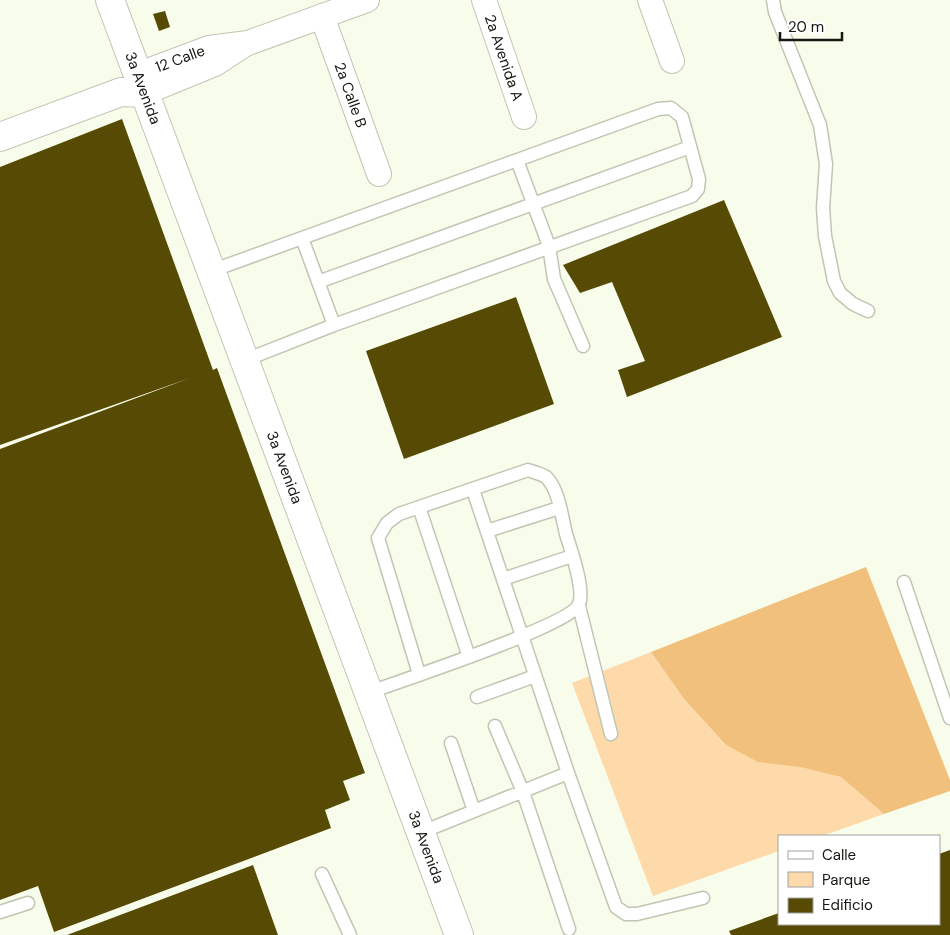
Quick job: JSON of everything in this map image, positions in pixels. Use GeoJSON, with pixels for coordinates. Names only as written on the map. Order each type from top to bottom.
{"type":"FeatureCollection","features":[{"type":"Feature","properties":{"kind":"main road","name":"3a Avenida"},"geometry":{"type":"LineString","coordinates":[[110,0],[134,87],[211,271],[370,692],[459,935]]}},
{"type":"Feature","properties":{"kind":"main road","name":"12 Calle"},"geometry":{"type":"LineString","coordinates":[[0,137],[134,87]]}},
{"type":"Feature","properties":{"kind":"street","name":"12 Calle"},"geometry":{"type":"LineString","coordinates":[[134,87],[215,64],[248,43],[367,0]]}},
{"type":"Feature","properties":{"kind":"street","name":"2a Avenida A"},"geometry":{"type":"LineString","coordinates":[[484,0],[524,117]]}},
{"type":"Feature","properties":{"kind":"street"},"geometry":{"type":"LineString","coordinates":[[650,0],[672,61]]}},
{"type":"Feature","properties":{"kind":"street","name":"2a Calle B"},"geometry":{"type":"LineString","coordinates":[[322,16],[379,174]]}},
{"type":"Feature","properties":{"kind":"lane"},"geometry":{"type":"LineString","coordinates":[[773,0],[775,12],[820,125],[826,164],[823,208],[825,236],[834,281],[840,293],[853,304],[868,311]]}},
{"type":"Feature","properties":{"kind":"lane"},"geometry":{"type":"LineString","coordinates":[[211,271],[658,109],[671,108],[682,117],[700,179],[698,189],[692,196],[334,324],[245,360]]}},
{"type":"Feature","properties":{"kind":"lane"},"geometry":{"type":"LineString","coordinates":[[318,282],[690,147]]}},
{"type":"Feature","properties":{"kind":"lane"},"geometry":{"type":"LineString","coordinates":[[517,160],[549,246],[554,279],[583,346]]}},
{"type":"Feature","properties":{"kind":"lane"},"geometry":{"type":"LineString","coordinates":[[302,238],[334,324]]}},
{"type":"Feature","properties":{"kind":"lane"},"geometry":{"type":"LineString","coordinates":[[419,674],[378,538],[387,523],[399,514],[528,470],[546,477],[555,493],[572,556],[581,595],[579,606],[611,734]]}},
{"type":"Feature","properties":{"kind":"lane"},"geometry":{"type":"LineString","coordinates":[[472,490],[568,773],[616,907],[626,914],[637,914],[703,898]]}},
{"type":"Feature","properties":{"kind":"lane"},"geometry":{"type":"LineString","coordinates":[[419,507],[469,657]]}},
{"type":"Feature","properties":{"kind":"lane"},"geometry":{"type":"LineString","coordinates":[[486,531],[559,508]]}},
{"type":"Feature","properties":{"kind":"lane"},"geometry":{"type":"LineString","coordinates":[[503,580],[572,556]]}},
{"type":"Feature","properties":{"kind":"lane"},"geometry":{"type":"LineString","coordinates":[[904,582],[950,718]]}},
{"type":"Feature","properties":{"kind":"lane"},"geometry":{"type":"LineString","coordinates":[[370,692],[522,637],[569,614],[579,606]]}},
{"type":"Feature","properties":{"kind":"lane"},"geometry":{"type":"LineString","coordinates":[[477,697],[535,676]]}},
{"type":"Feature","properties":{"kind":"lane"},"geometry":{"type":"LineString","coordinates":[[495,726],[522,792],[569,929]]}},
{"type":"Feature","properties":{"kind":"lane"},"geometry":{"type":"LineString","coordinates":[[451,743],[474,811]]}},
{"type":"Feature","properties":{"kind":"lane"},"geometry":{"type":"LineString","coordinates":[[422,832],[568,773]]}},
{"type":"Feature","properties":{"kind":"lane"},"geometry":{"type":"LineString","coordinates":[[322,874],[350,935]]}},
{"type":"Feature","properties":{"kind":"lane"},"geometry":{"type":"LineString","coordinates":[[0,912],[28,903]]}},
{"type":"Feature","properties":{"kind":"green space"},"geometry":{"type":"Polygon","coordinates":[[[651,652],[684,699],[726,745],[841,777],[884,814],[825,835],[778,835],[778,851],[653,896],[572,683],[651,652]]]}},
{"type":"Feature","properties":{"kind":"shaded area"},"geometry":{"type":"Polygon","coordinates":[[[866,567],[950,780],[950,791],[884,814],[841,777],[801,767],[758,762],[726,745],[684,699],[651,652],[866,567]]]}},
{"type":"Feature","properties":{"kind":"building"},"geometry":{"type":"Polygon","coordinates":[[[165,11],[170,27],[159,31],[153,14],[165,11]]]}},
{"type":"Feature","properties":{"kind":"building"},"geometry":{"type":"Polygon","coordinates":[[[122,119],[213,370],[217,368],[365,773],[343,781],[350,800],[325,810],[331,828],[54,932],[38,886],[0,900],[0,449],[190,378],[0,445],[0,167],[122,119]]]}},
{"type":"Feature","properties":{"kind":"building"},"geometry":{"type":"Polygon","coordinates":[[[724,200],[782,337],[627,397],[618,370],[645,361],[612,282],[580,293],[563,265],[724,200]]]}},
{"type":"Feature","properties":{"kind":"building"},"geometry":{"type":"Polygon","coordinates":[[[516,297],[554,404],[404,459],[366,351],[516,297]]]}},
{"type":"Feature","properties":{"kind":"building"},"geometry":{"type":"Polygon","coordinates":[[[950,850],[950,935],[731,935],[729,931],[778,913],[778,925],[940,925],[940,854],[950,850]]]}},
{"type":"Feature","properties":{"kind":"building"},"geometry":{"type":"Polygon","coordinates":[[[253,865],[278,935],[67,935],[253,865]]]}}]}
